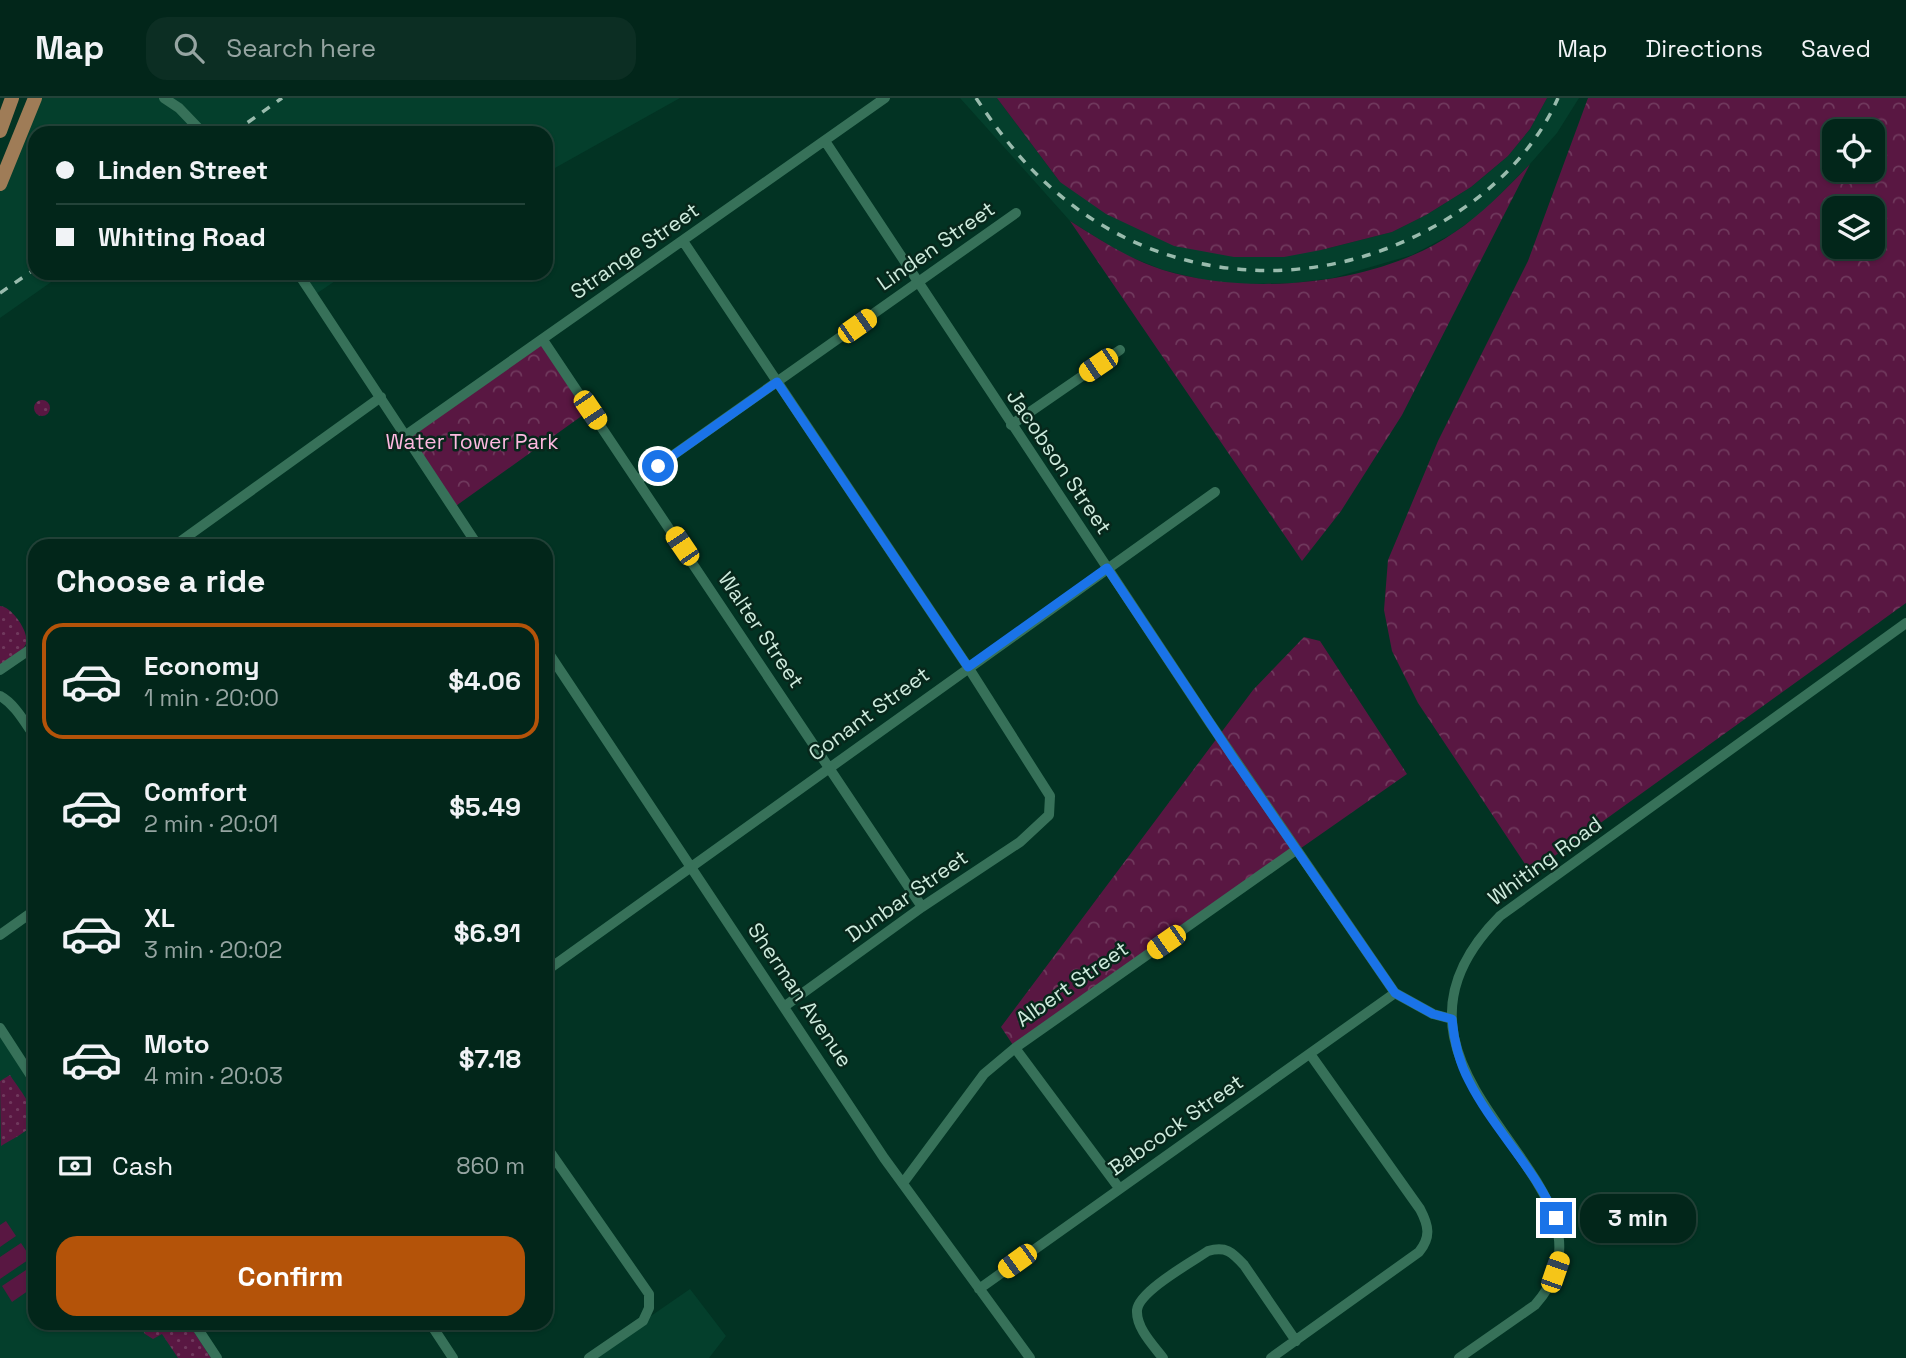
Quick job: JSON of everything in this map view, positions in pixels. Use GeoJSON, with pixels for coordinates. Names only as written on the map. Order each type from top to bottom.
{"type":"FeatureCollection","features":[{"type":"Feature","properties":{"kind":"main road"},"geometry":{"type":"LineString","coordinates":[[0,131],[12,98]]}},
{"type":"Feature","properties":{"kind":"main road"},"geometry":{"type":"LineString","coordinates":[[0,184],[35,98]]}},
{"type":"Feature","properties":{"kind":"street"},"geometry":{"type":"LineString","coordinates":[[164,98],[185,113],[197,126]]}},
{"type":"Feature","properties":{"kind":"street","name":"Strange Street"},"geometry":{"type":"LineString","coordinates":[[406,435],[885,98]]}},
{"type":"Feature","properties":{"kind":"street","name":"Jacobson Street"},"geometry":{"type":"LineString","coordinates":[[825,141],[1011,425],[1395,993],[1433,1014],[1452,1019]]}},
{"type":"Feature","properties":{"kind":"street","name":"Linden Street"},"geometry":{"type":"LineString","coordinates":[[638,480],[1016,212]]}},
{"type":"Feature","properties":{"kind":"street"},"geometry":{"type":"LineString","coordinates":[[683,241],[968,667]]}},
{"type":"Feature","properties":{"kind":"street"},"geometry":{"type":"LineString","coordinates":[[303,280],[473,539]]}},
{"type":"Feature","properties":{"kind":"street","name":"Walter Street"},"geometry":{"type":"LineString","coordinates":[[543,340],[922,907]]}},
{"type":"Feature","properties":{"kind":"street"},"geometry":{"type":"LineString","coordinates":[[1011,425],[1120,350]]}},
{"type":"Feature","properties":{"kind":"street"},"geometry":{"type":"LineString","coordinates":[[184,539],[381,397]]}},
{"type":"Feature","properties":{"kind":"street","name":"Conant Street"},"geometry":{"type":"LineString","coordinates":[[553,966],[1215,492]]}},
{"type":"Feature","properties":{"kind":"street","name":"Whiting Road"},"geometry":{"type":"LineString","coordinates":[[1459,1358],[1544,1295],[1560,1258],[1561,1243],[1556,1218],[1546,1196],[1469,1083],[1459,1056],[1452,1019],[1454,990],[1467,958],[1478,940],[1500,916],[1906,623]]}},
{"type":"Feature","properties":{"kind":"street"},"geometry":{"type":"LineString","coordinates":[[0,670],[28,651]]}},
{"type":"Feature","properties":{"kind":"street","name":"Sherman Avenue"},"geometry":{"type":"LineString","coordinates":[[553,659],[903,1183],[1030,1358]]}},
{"type":"Feature","properties":{"kind":"street","name":"Dunbar Street"},"geometry":{"type":"LineString","coordinates":[[785,1006],[922,907],[1020,842],[1049,816],[1050,796],[1042,780],[968,667]]}},
{"type":"Feature","properties":{"kind":"street"},"geometry":{"type":"LineString","coordinates":[[0,696],[6,699],[28,728]]}},
{"type":"Feature","properties":{"kind":"street","name":"Albert Street"},"geometry":{"type":"LineString","coordinates":[[903,1183],[984,1074],[1015,1048],[1296,850]]}},
{"type":"Feature","properties":{"kind":"street"},"geometry":{"type":"LineString","coordinates":[[0,935],[28,915]]}},
{"type":"Feature","properties":{"kind":"street","name":"Babcock Street"},"geometry":{"type":"LineString","coordinates":[[979,1289],[1395,993]]}},
{"type":"Feature","properties":{"kind":"street"},"geometry":{"type":"LineString","coordinates":[[0,1028],[28,1071]]}},
{"type":"Feature","properties":{"kind":"street"},"geometry":{"type":"LineString","coordinates":[[1015,1048],[1119,1188]]}},
{"type":"Feature","properties":{"kind":"street"},"geometry":{"type":"LineString","coordinates":[[1271,1358],[1419,1252],[1427,1242],[1429,1232],[1420,1209],[1310,1054]]}},
{"type":"Feature","properties":{"kind":"street"},"geometry":{"type":"LineString","coordinates":[[553,1156],[649,1294],[649,1308],[643,1321],[589,1358]]}},
{"type":"Feature","properties":{"kind":"street"},"geometry":{"type":"LineString","coordinates":[[1163,1358],[1139,1322],[1140,1302],[1151,1290],[1208,1251],[1219,1248],[1234,1254],[1244,1265],[1296,1341]]}},
{"type":"Feature","properties":{"kind":"street"},"geometry":{"type":"LineString","coordinates":[[199,1330],[217,1358]]}},
{"type":"Feature","properties":{"kind":"street"},"geometry":{"type":"LineString","coordinates":[[434,1330],[453,1358]]}},
{"type":"Feature","properties":{"kind":"shaded area"},"geometry":{"type":"Polygon","coordinates":[[[35,98],[680,98],[553,169],[553,126],[28,126],[28,280],[54,280],[0,318],[0,184],[35,98]]]}},
{"type":"Feature","properties":{"kind":"shaded area"},"geometry":{"type":"Polygon","coordinates":[[[960,98],[997,98],[1060,182],[1321,250],[1392,232],[1426,215],[1471,187],[1508,156],[1530,129],[1547,98],[1579,98],[1557,133],[1530,164],[1484,211],[1452,234],[1412,255],[1333,278],[1294,283],[1247,284],[1212,282],[1163,270],[1123,254],[1070,221],[960,98]]]}},
{"type":"Feature","properties":{"kind":"shaded area"},"geometry":{"type":"Polygon","coordinates":[[[303,280],[337,280],[313,296],[303,280]]]}},
{"type":"Feature","properties":{"kind":"shaded area"},"geometry":{"type":"Polygon","coordinates":[[[0,1028],[28,1071],[28,1330],[199,1330],[217,1358],[0,1358],[0,1028]]]}},
{"type":"Feature","properties":{"kind":"shaded area"},"geometry":{"type":"Polygon","coordinates":[[[690,1289],[726,1336],[709,1358],[590,1358],[690,1289]]]}},
{"type":"Feature","properties":{"kind":"green space"},"geometry":{"type":"Polygon","coordinates":[[[997,98],[1547,98],[1530,129],[1508,156],[1471,187],[1426,215],[1392,232],[1321,250],[1284,257],[1234,257],[1174,246],[1106,214],[1060,182],[997,98]]]}},
{"type":"Feature","properties":{"kind":"green space"},"geometry":{"type":"Polygon","coordinates":[[[1588,98],[1906,98],[1906,603],[1531,873],[1418,703],[1392,651],[1384,610],[1388,560],[1438,441],[1528,261],[1588,98]]]}},
{"type":"Feature","properties":{"kind":"green space"},"geometry":{"type":"Polygon","coordinates":[[[1530,164],[1402,415],[1341,511],[1302,561],[1070,221],[1127,255],[1163,270],[1235,283],[1314,281],[1390,264],[1424,250],[1475,217],[1530,164]]]}},
{"type":"Feature","properties":{"kind":"green space","name":"Water Tower Park"},"geometry":{"type":"Polygon","coordinates":[[[543,340],[590,410],[453,508],[406,435],[543,340]]]}},
{"type":"Feature","properties":{"kind":"green space"},"geometry":{"type":"Polygon","coordinates":[[[39,400],[45,400],[50,408],[48,414],[39,416],[34,411],[34,405],[39,400]]]}},
{"type":"Feature","properties":{"kind":"green space"},"geometry":{"type":"Polygon","coordinates":[[[0,606],[14,615],[25,633],[26,644],[0,665],[0,606]]]}},
{"type":"Feature","properties":{"kind":"green space"},"geometry":{"type":"Polygon","coordinates":[[[1304,637],[1320,641],[1407,774],[1015,1048],[1001,1027],[1253,690],[1304,637]]]}},
{"type":"Feature","properties":{"kind":"green space"},"geometry":{"type":"Polygon","coordinates":[[[10,1075],[28,1103],[28,1129],[1,1146],[0,1081],[10,1075]]]}},
{"type":"Feature","properties":{"kind":"green space"},"geometry":{"type":"Polygon","coordinates":[[[6,1221],[16,1236],[0,1247],[0,1225],[6,1221]]]}},
{"type":"Feature","properties":{"kind":"green space"},"geometry":{"type":"Polygon","coordinates":[[[21,1243],[28,1254],[28,1260],[0,1279],[0,1257],[21,1243]]]}},
{"type":"Feature","properties":{"kind":"green space"},"geometry":{"type":"Polygon","coordinates":[[[28,1269],[28,1291],[12,1302],[2,1286],[28,1269]]]}},
{"type":"Feature","properties":{"kind":"green space"},"geometry":{"type":"Polygon","coordinates":[[[142,1330],[193,1330],[211,1358],[178,1358],[162,1334],[153,1339],[142,1330]]]}},
{"type":"Feature","properties":{"kind":"railway"},"geometry":{"type":"LineString","coordinates":[[243,126],[282,98]]}},
{"type":"Feature","properties":{"kind":"railway"},"geometry":{"type":"LineString","coordinates":[[976,98],[1027,164],[1047,184],[1089,217],[1135,242],[1184,260],[1234,269],[1285,270],[1336,263],[1387,249],[1435,226],[1473,201],[1507,172],[1536,137],[1558,98]]}},
{"type":"Feature","properties":{"kind":"railway"},"geometry":{"type":"LineString","coordinates":[[0,293],[28,274]]}},
{"type":"Feature","properties":{"kind":"route"},"geometry":{"type":"LineString","coordinates":[[658,466],[777,382],[968,667],[1107,568],[1395,993],[1433,1014],[1452,1019],[1454,1038],[1469,1083],[1546,1196],[1556,1218]]}}]}
